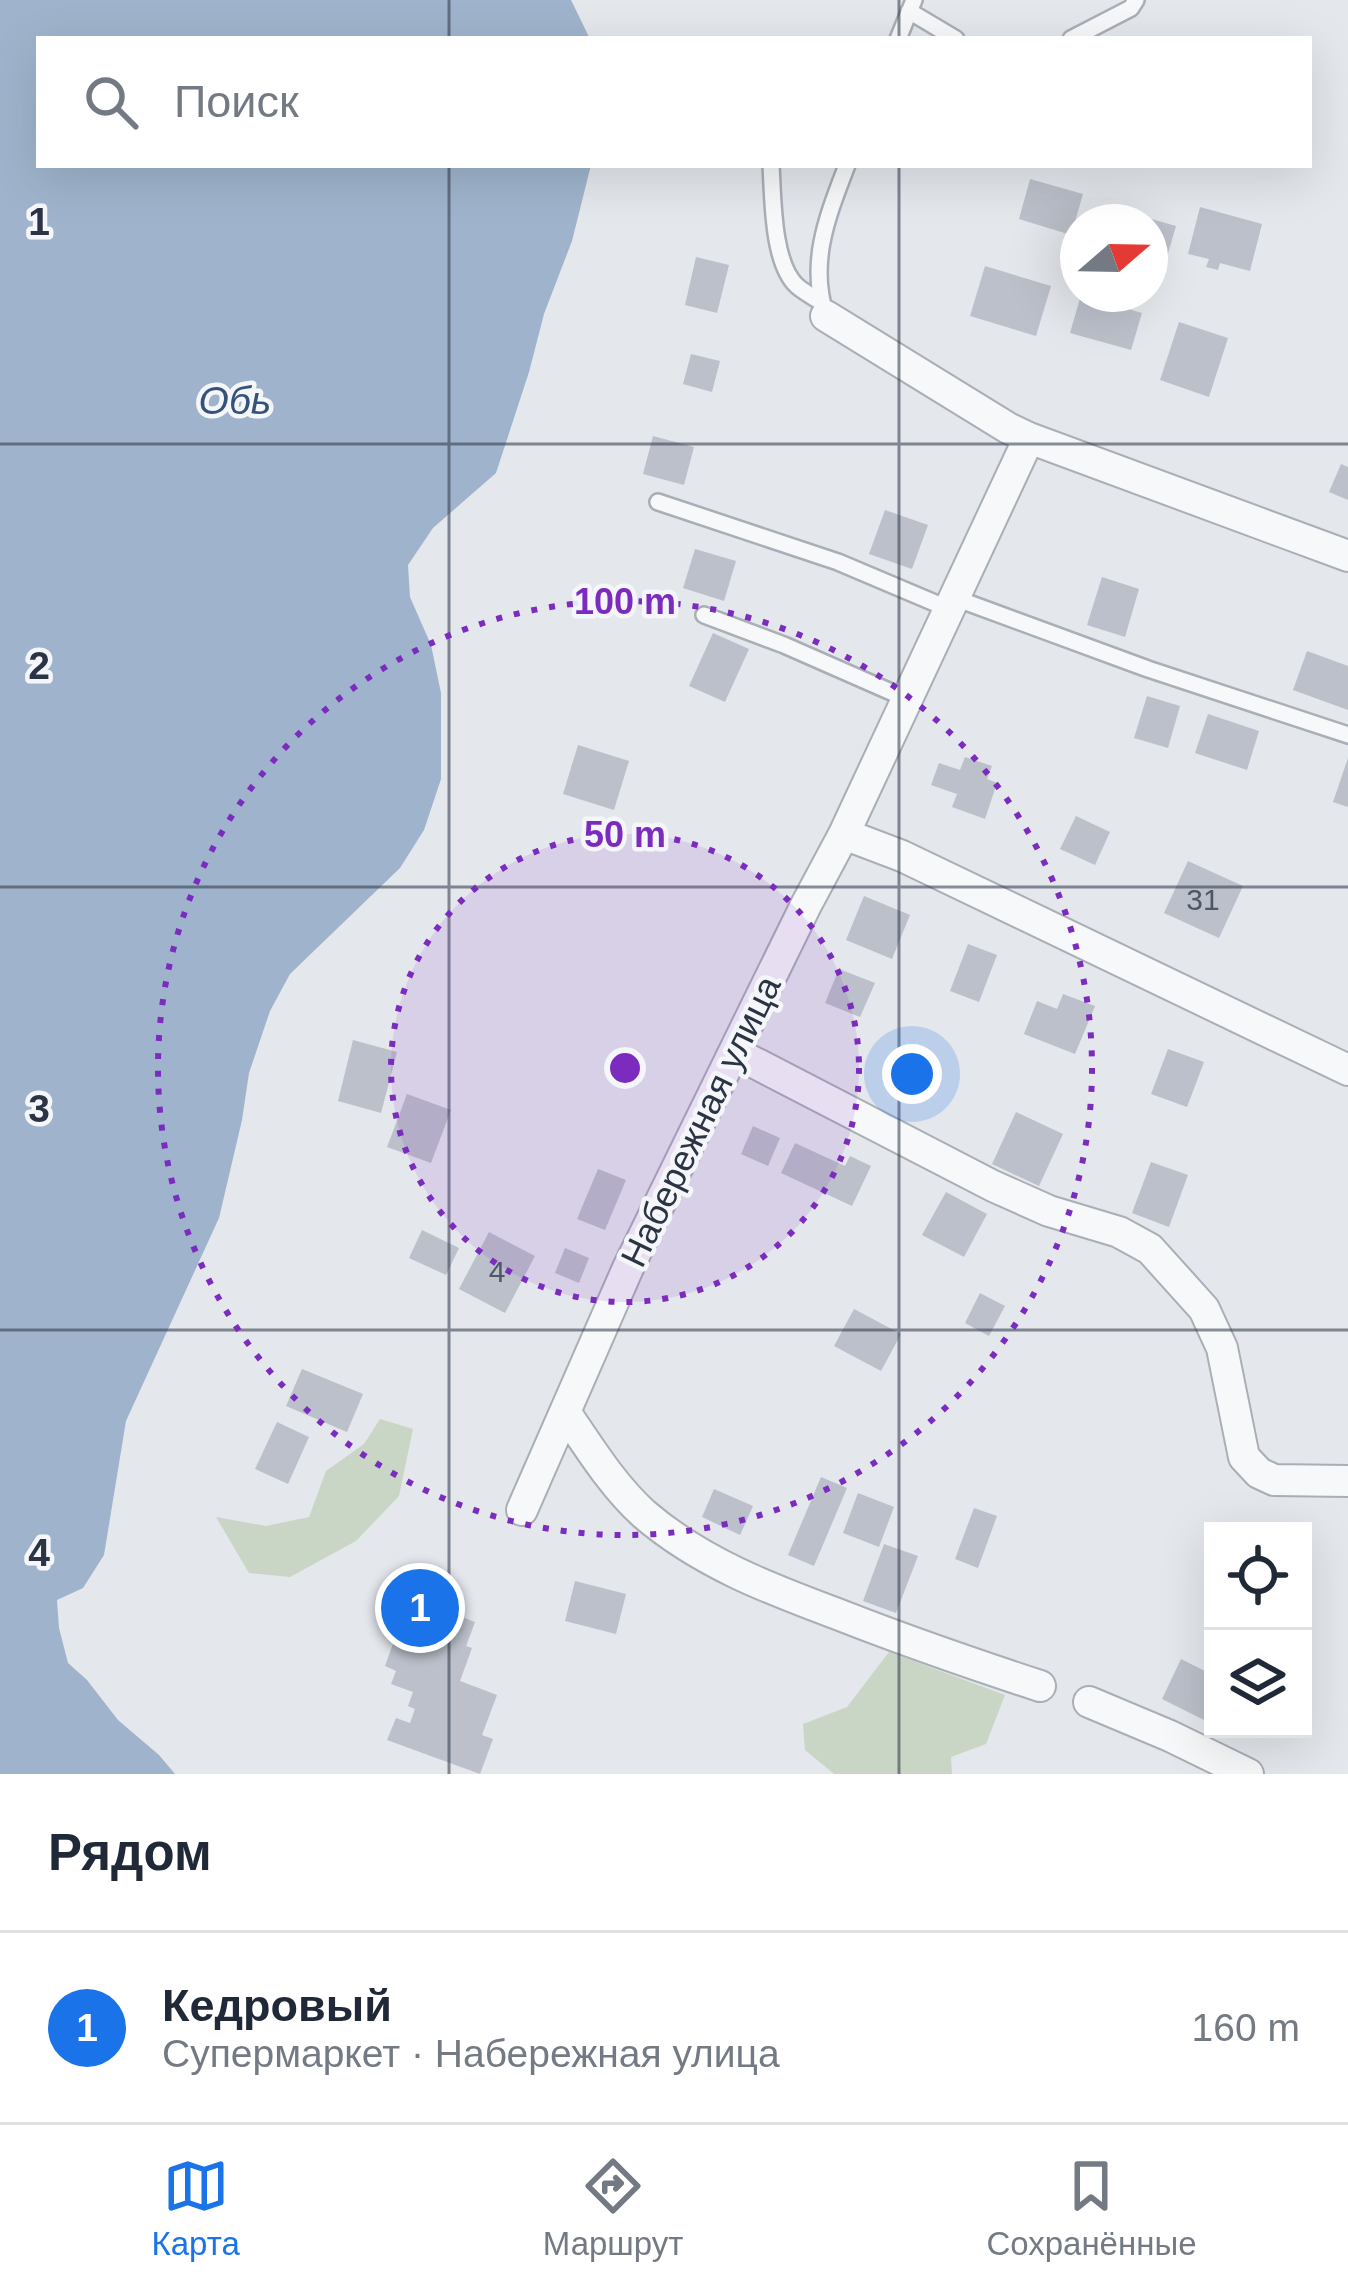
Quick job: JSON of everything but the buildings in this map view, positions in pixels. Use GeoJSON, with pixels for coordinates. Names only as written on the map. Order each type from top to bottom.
{"type":"FeatureCollection","features":[{"type":"Feature","properties":{"kind":"street"},"geometry":{"type":"LineString","coordinates":[[823,309],[1029,438],[1348,556]]}},
{"type":"Feature","properties":{"kind":"street","name":"Набережная улица"},"geometry":{"type":"LineString","coordinates":[[522,1510],[628,1268],[844,834],[1029,438]]}},
{"type":"Feature","properties":{"kind":"street"},"geometry":{"type":"LineString","coordinates":[[844,834],[902,856],[1348,1070]]}},
{"type":"Feature","properties":{"kind":"street"},"geometry":{"type":"LineString","coordinates":[[734,1052],[993,1186],[1119,1232],[1150,1249],[1204,1309],[1222,1348],[1244,1457],[1274,1480],[1348,1481]]}},
{"type":"Feature","properties":{"kind":"street"},"geometry":{"type":"LineString","coordinates":[[565,1412],[618,1487],[706,1559],[783,1594],[1040,1687]]}},
{"type":"Feature","properties":{"kind":"street"},"geometry":{"type":"LineString","coordinates":[[1089,1702],[1248,1774]]}},
{"type":"Feature","properties":{"kind":"lane"},"geometry":{"type":"LineString","coordinates":[[1077,36],[1131,8],[1136,0]]}},
{"type":"Feature","properties":{"kind":"lane"},"geometry":{"type":"LineString","coordinates":[[899,36],[912,5],[952,36]]}},
{"type":"Feature","properties":{"kind":"lane"},"geometry":{"type":"LineString","coordinates":[[771,168],[781,256],[794,284],[823,309]]}},
{"type":"Feature","properties":{"kind":"lane"},"geometry":{"type":"LineString","coordinates":[[823,309],[817,290],[825,223],[846,168]]}},
{"type":"Feature","properties":{"kind":"lane"},"geometry":{"type":"LineString","coordinates":[[658,502],[1348,735]]}},
{"type":"Feature","properties":{"kind":"lane"},"geometry":{"type":"LineString","coordinates":[[704,615],[907,699]]}},
{"type":"Feature","properties":{"kind":"green space"},"geometry":{"type":"Polygon","coordinates":[[[380,1419],[413,1429],[399,1496],[356,1541],[290,1577],[249,1573],[216,1517],[266,1526],[309,1517],[326,1471],[364,1444],[380,1419]]]}},
{"type":"Feature","properties":{"kind":"green space"},"geometry":{"type":"Polygon","coordinates":[[[889,1652],[1005,1695],[986,1744],[951,1757],[952,1774],[834,1774],[805,1750],[803,1724],[847,1707],[889,1652]]]}},
{"type":"Feature","properties":{"kind":"water","name":"Обь"},"geometry":{"type":"Polygon","coordinates":[[[0,0],[571,0],[589,36],[36,36],[36,168],[590,168],[572,241],[544,314],[496,473],[433,528],[408,565],[410,597],[431,645],[441,693],[441,779],[424,830],[400,868],[290,974],[270,1011],[249,1073],[219,1218],[126,1421],[104,1555],[83,1588],[57,1600],[68,1663],[175,1774],[0,1774],[0,0]]]}},
{"type":"Feature","properties":{"kind":"place","name":"Кедровый"},"geometry":{"type":"Point","coordinates":[420,1608]}}]}
